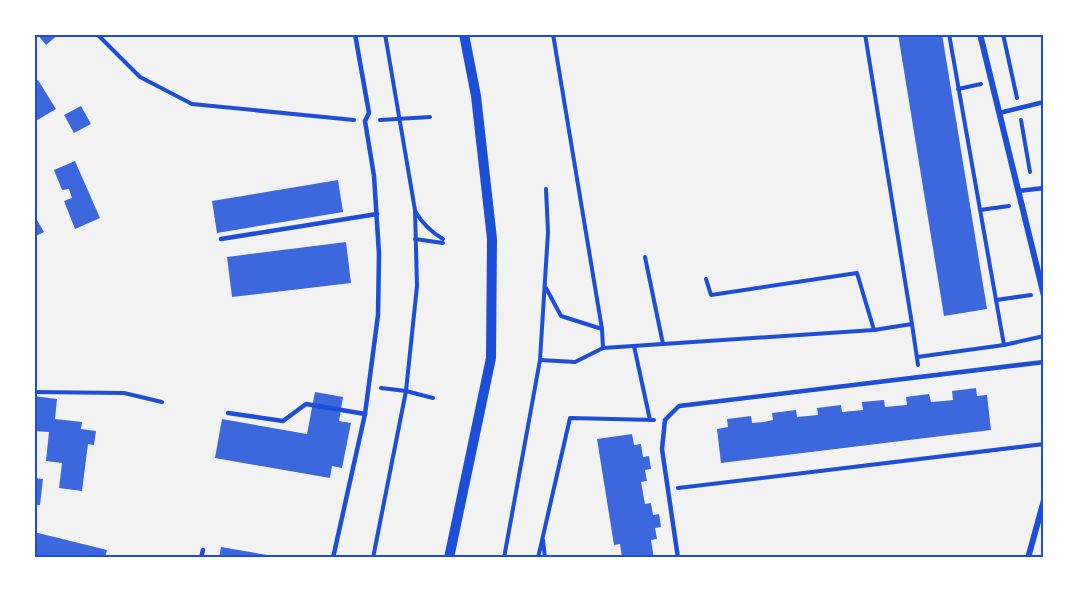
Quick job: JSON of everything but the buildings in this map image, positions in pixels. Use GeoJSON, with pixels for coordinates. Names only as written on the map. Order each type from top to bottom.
{"type":"FeatureCollection","features":[{"type":"Feature","properties":{"kind":"street"},"geometry":{"type":"LineString","coordinates":[[449,558],[491,358],[492,239],[476,96],[464,34]]}},
{"type":"Feature","properties":{"kind":"street"},"geometry":{"type":"LineString","coordinates":[[980,34],[1043,295]]}},
{"type":"Feature","properties":{"kind":"street"},"geometry":{"type":"LineString","coordinates":[[1028,558],[1044,500]]}},
{"type":"Feature","properties":{"kind":"lane"},"geometry":{"type":"LineString","coordinates":[[333,558],[365,414],[378,315],[379,254],[374,176],[365,121],[369,113],[355,34]]}},
{"type":"Feature","properties":{"kind":"lane"},"geometry":{"type":"LineString","coordinates":[[999,113],[1044,102]]}},
{"type":"Feature","properties":{"kind":"lane"},"geometry":{"type":"LineString","coordinates":[[1018,191],[1044,188]]}},
{"type":"Feature","properties":{"kind":"lane"},"geometry":{"type":"LineString","coordinates":[[221,240],[376,214]]}},
{"type":"Feature","properties":{"kind":"lane"},"geometry":{"type":"LineString","coordinates":[[678,558],[662,449],[665,420],[679,406],[1044,362]]}},
{"type":"Feature","properties":{"kind":"lane"},"geometry":{"type":"LineString","coordinates":[[228,413],[283,421],[306,404],[365,414]]}},
{"type":"Feature","properties":{"kind":"lane"},"geometry":{"type":"LineString","coordinates":[[201,558],[203,550]]}},
{"type":"Feature","properties":{"kind":"path"},"geometry":{"type":"LineString","coordinates":[[97,34],[140,77],[192,104],[337,120],[365,121],[430,117]]}},
{"type":"Feature","properties":{"kind":"path"},"geometry":{"type":"LineString","coordinates":[[372,558],[406,391],[417,286],[415,210],[384,34]]}},
{"type":"Feature","properties":{"kind":"path"},"geometry":{"type":"LineString","coordinates":[[553,34],[602,330],[603,348]]}},
{"type":"Feature","properties":{"kind":"path"},"geometry":{"type":"LineString","coordinates":[[866,34],[919,377]]}},
{"type":"Feature","properties":{"kind":"path"},"geometry":{"type":"LineString","coordinates":[[949,34],[1004,345]]}},
{"type":"Feature","properties":{"kind":"path"},"geometry":{"type":"LineString","coordinates":[[1003,34],[1033,189]]}},
{"type":"Feature","properties":{"kind":"path"},"geometry":{"type":"LineString","coordinates":[[958,89],[991,81]]}},
{"type":"Feature","properties":{"kind":"path"},"geometry":{"type":"LineString","coordinates":[[504,558],[540,360],[548,232],[546,189]]}},
{"type":"Feature","properties":{"kind":"path"},"geometry":{"type":"LineString","coordinates":[[980,210],[1021,205]]}},
{"type":"Feature","properties":{"kind":"path"},"geometry":{"type":"LineString","coordinates":[[415,210],[421,221],[443,241],[415,239]]}},
{"type":"Feature","properties":{"kind":"path"},"geometry":{"type":"LineString","coordinates":[[645,257],[663,344]]}},
{"type":"Feature","properties":{"kind":"path"},"geometry":{"type":"LineString","coordinates":[[705,279],[711,295],[857,273],[874,330]]}},
{"type":"Feature","properties":{"kind":"path"},"geometry":{"type":"LineString","coordinates":[[545,286],[561,316],[602,330]]}},
{"type":"Feature","properties":{"kind":"path"},"geometry":{"type":"LineString","coordinates":[[996,300],[1043,295]]}},
{"type":"Feature","properties":{"kind":"path"},"geometry":{"type":"LineString","coordinates":[[540,360],[575,362],[603,348],[874,330],[912,324]]}},
{"type":"Feature","properties":{"kind":"path"},"geometry":{"type":"LineString","coordinates":[[917,357],[1004,345],[1044,336]]}},
{"type":"Feature","properties":{"kind":"path"},"geometry":{"type":"LineString","coordinates":[[634,346],[651,420]]}},
{"type":"Feature","properties":{"kind":"path"},"geometry":{"type":"LineString","coordinates":[[368,387],[406,391],[434,398]]}},
{"type":"Feature","properties":{"kind":"path"},"geometry":{"type":"LineString","coordinates":[[34,392],[124,393],[162,402]]}},
{"type":"Feature","properties":{"kind":"path"},"geometry":{"type":"LineString","coordinates":[[538,558],[570,418],[665,420]]}},
{"type":"Feature","properties":{"kind":"path"},"geometry":{"type":"LineString","coordinates":[[668,489],[1044,444]]}},
{"type":"Feature","properties":{"kind":"path"},"geometry":{"type":"LineString","coordinates":[[543,537],[545,558]]}}]}
